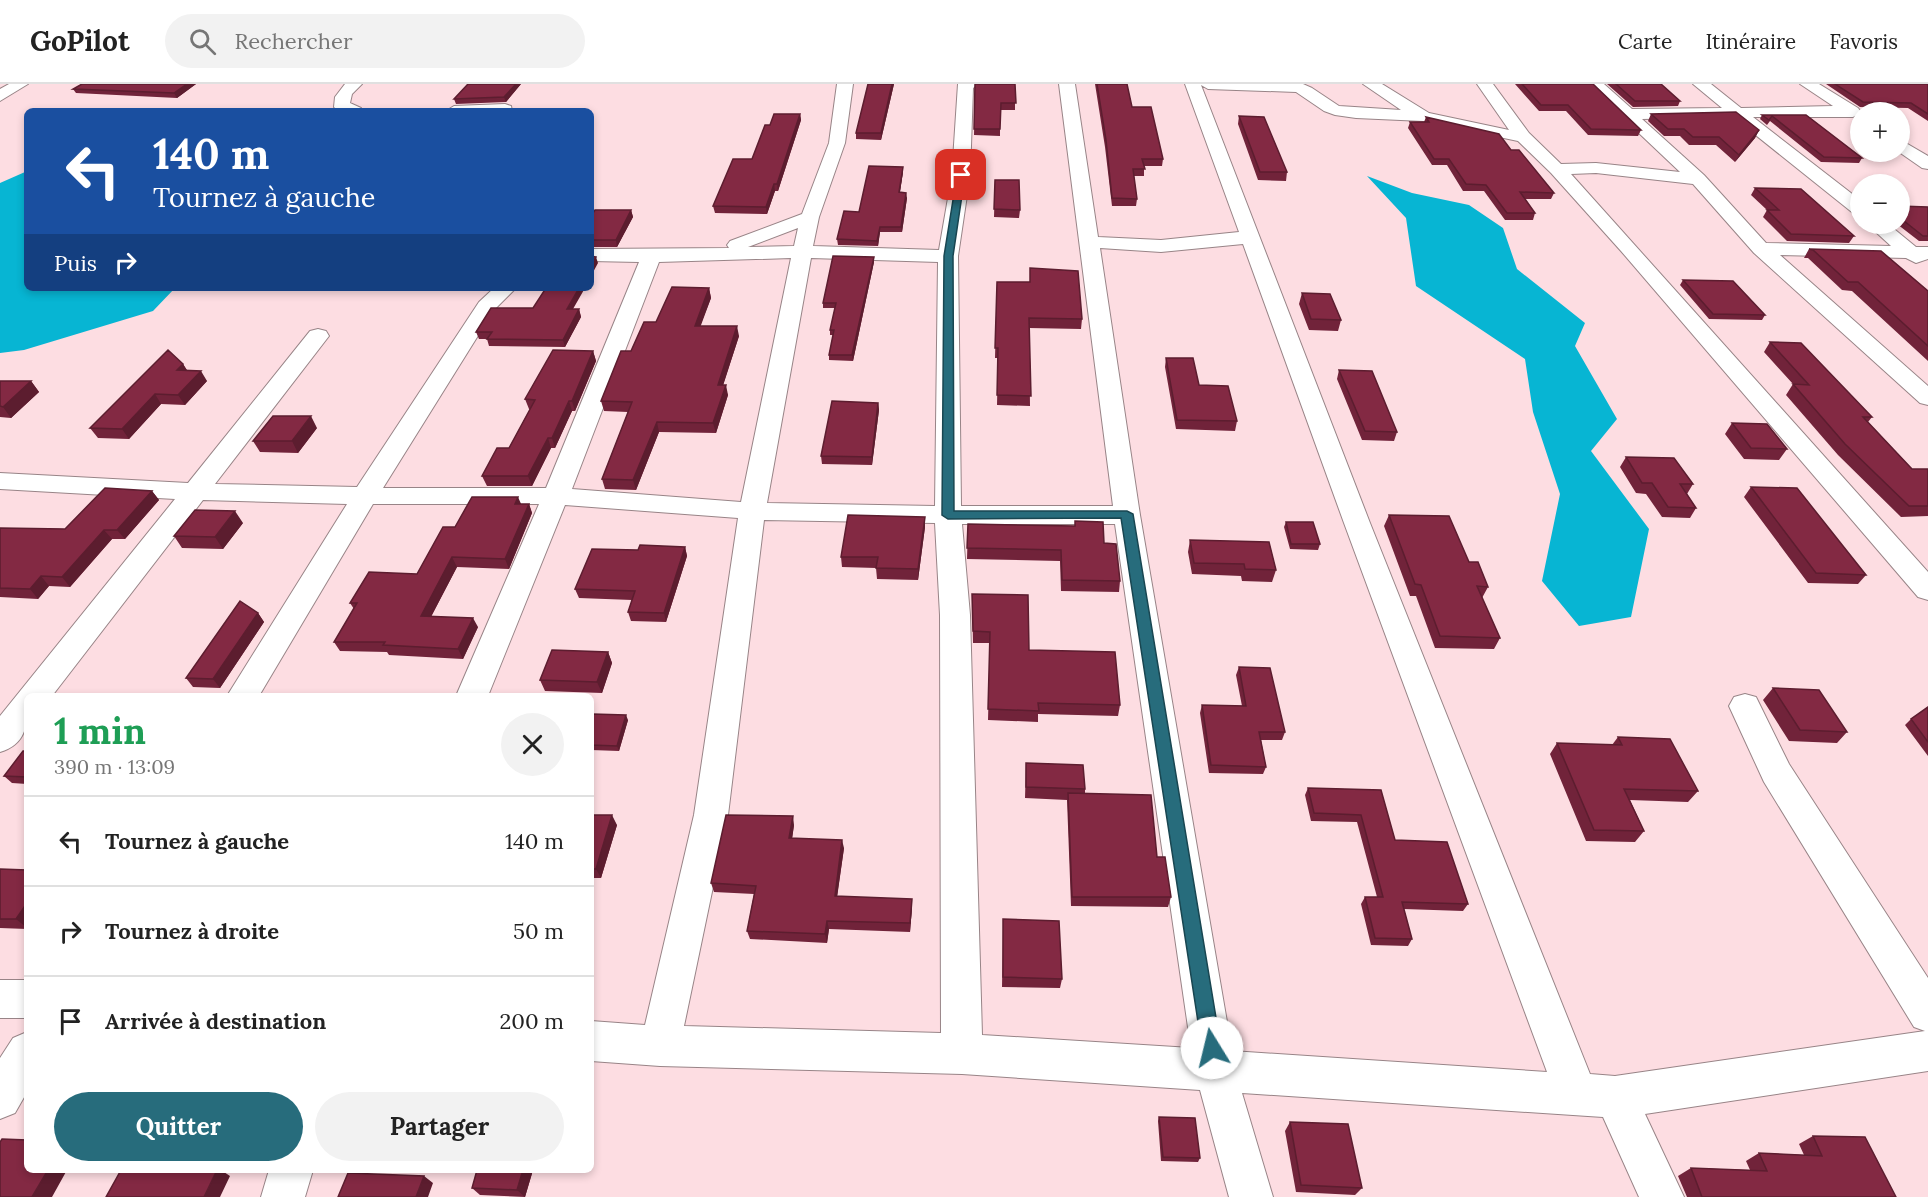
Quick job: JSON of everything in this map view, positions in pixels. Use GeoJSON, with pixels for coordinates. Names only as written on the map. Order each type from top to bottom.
{"type":"FeatureCollection","features":[{"type":"Feature","properties":{"kind":"street"},"geometry":{"type":"LineString","coordinates":[[0,96],[20,84]]}},
{"type":"Feature","properties":{"kind":"street"},"geometry":{"type":"LineString","coordinates":[[345,108],[341,104],[344,96],[354,84]]}},
{"type":"Feature","properties":{"kind":"street"},"geometry":{"type":"LineString","coordinates":[[660,1046],[711,815],[752,511],[802,252],[810,218],[837,143],[845,84]]}},
{"type":"Feature","properties":{"kind":"street"},"geometry":{"type":"LineString","coordinates":[[962,1054],[955,615],[948,515],[948,256],[961,175],[966,84],[971,84]]}},
{"type":"Feature","properties":{"kind":"street"},"geometry":{"type":"LineString","coordinates":[[1067,84],[1127,514],[1215,1071],[1251,1197]]}},
{"type":"Feature","properties":{"kind":"street"},"geometry":{"type":"LineString","coordinates":[[1193,84],[1357,523],[1596,1096],[1662,1197]]}},
{"type":"Feature","properties":{"kind":"street"},"geometry":{"type":"LineString","coordinates":[[1208,84],[1296,87],[1307,90],[1323,106],[1338,111],[1423,116],[1471,128],[1523,137]]}},
{"type":"Feature","properties":{"kind":"street"},"geometry":{"type":"LineString","coordinates":[[1371,84],[1423,116]]}},
{"type":"Feature","properties":{"kind":"street"},"geometry":{"type":"LineString","coordinates":[[1485,84],[1523,137],[1557,169],[1928,590]]}},
{"type":"Feature","properties":{"kind":"street"},"geometry":{"type":"LineString","coordinates":[[1595,84],[1698,179],[1761,249],[1928,398]]}},
{"type":"Feature","properties":{"kind":"street"},"geometry":{"type":"LineString","coordinates":[[1701,84],[1850,201]]}},
{"type":"Feature","properties":{"kind":"street"},"geometry":{"type":"LineString","coordinates":[[1808,84],[1850,110]]}},
{"type":"Feature","properties":{"kind":"street"},"geometry":{"type":"LineString","coordinates":[[1628,114],[1739,112],[1850,114]]}},
{"type":"Feature","properties":{"kind":"street"},"geometry":{"type":"LineString","coordinates":[[1910,152],[1928,164]]}},
{"type":"Feature","properties":{"kind":"street"},"geometry":{"type":"LineString","coordinates":[[1557,169],[1596,168],[1698,179]]}},
{"type":"Feature","properties":{"kind":"street"},"geometry":{"type":"LineString","coordinates":[[641,281],[810,218]]}},
{"type":"Feature","properties":{"kind":"street"},"geometry":{"type":"LineString","coordinates":[[1892,234],[1918,252],[1928,266]]}},
{"type":"Feature","properties":{"kind":"street"},"geometry":{"type":"LineString","coordinates":[[1090,242],[1161,246],[1250,237]]}},
{"type":"Feature","properties":{"kind":"street"},"geometry":{"type":"LineString","coordinates":[[1761,249],[1918,252]]}},
{"type":"Feature","properties":{"kind":"street"},"geometry":{"type":"LineString","coordinates":[[594,255],[802,252],[948,256]]}},
{"type":"Feature","properties":{"kind":"street"},"geometry":{"type":"LineString","coordinates":[[473,693],[556,496],[651,256]]}},
{"type":"Feature","properties":{"kind":"street"},"geometry":{"type":"LineString","coordinates":[[245,693],[365,496],[486,306],[503,291]]}},
{"type":"Feature","properties":{"kind":"street"},"geometry":{"type":"LineString","coordinates":[[36,693],[318,336]]}},
{"type":"Feature","properties":{"kind":"street"},"geometry":{"type":"LineString","coordinates":[[2,483],[196,492],[365,496],[556,496],[752,511],[948,515],[1127,514]]}},
{"type":"Feature","properties":{"kind":"street"},"geometry":{"type":"LineString","coordinates":[[1745,706],[1776,772],[1928,1013]]}},
{"type":"Feature","properties":{"kind":"street"},"geometry":{"type":"LineString","coordinates":[[0,739],[24,709]]}},
{"type":"Feature","properties":{"kind":"street"},"geometry":{"type":"LineString","coordinates":[[0,999],[24,999]]}},
{"type":"Feature","properties":{"kind":"street"},"geometry":{"type":"LineString","coordinates":[[594,1041],[660,1046],[962,1054],[1596,1096],[1928,1051]]}},
{"type":"Feature","properties":{"kind":"street"},"geometry":{"type":"LineString","coordinates":[[0,1098],[24,1057]]}},
{"type":"Feature","properties":{"kind":"street"},"geometry":{"type":"LineString","coordinates":[[283,1197],[290,1173]]}},
{"type":"Feature","properties":{"kind":"shaded area"},"geometry":{"type":"Polygon","coordinates":[[[0,84],[1928,84],[1928,1197],[0,1197],[0,84]]]}},
{"type":"Feature","properties":{"kind":"water"},"geometry":{"type":"Polygon","coordinates":[[[24,172],[24,291],[172,291],[153,311],[24,350],[0,353],[0,183],[24,172]]]}},
{"type":"Feature","properties":{"kind":"water"},"geometry":{"type":"Polygon","coordinates":[[[1367,176],[1412,193],[1469,205],[1503,228],[1517,269],[1585,323],[1575,346],[1617,419],[1591,451],[1649,529],[1631,617],[1579,626],[1542,581],[1560,494],[1533,412],[1525,359],[1416,286],[1406,218],[1367,176]]]}},
{"type":"Feature","properties":{"kind":"building"},"geometry":{"type":"Polygon","coordinates":[[[82,84],[187,84],[174,93],[73,89],[82,84]]]}},
{"type":"Feature","properties":{"kind":"building"},"geometry":{"type":"Polygon","coordinates":[[[468,84],[516,84],[504,97],[454,99],[468,84]]]}},
{"type":"Feature","properties":{"kind":"building"},"geometry":{"type":"Polygon","coordinates":[[[868,84],[892,84],[881,133],[856,133],[868,84]]]}},
{"type":"Feature","properties":{"kind":"building"},"geometry":{"type":"Polygon","coordinates":[[[975,84],[1015,84],[1016,103],[1001,103],[1000,129],[974,129],[975,84]]]}},
{"type":"Feature","properties":{"kind":"building"},"geometry":{"type":"Polygon","coordinates":[[[1097,84],[1127,84],[1132,107],[1151,107],[1163,159],[1142,159],[1145,169],[1133,169],[1137,199],[1112,198],[1097,84]]]}},
{"type":"Feature","properties":{"kind":"building"},"geometry":{"type":"Polygon","coordinates":[[[1522,84],[1593,84],[1641,130],[1591,129],[1568,105],[1541,105],[1522,84]]]}},
{"type":"Feature","properties":{"kind":"building"},"geometry":{"type":"Polygon","coordinates":[[[1616,84],[1661,84],[1680,101],[1635,101],[1616,84]]]}},
{"type":"Feature","properties":{"kind":"building"},"geometry":{"type":"Polygon","coordinates":[[[1835,84],[1928,84],[1928,114],[1910,102],[1863,102],[1835,84]]]}},
{"type":"Feature","properties":{"kind":"building"},"geometry":{"type":"Polygon","coordinates":[[[1736,112],[1759,130],[1739,155],[1719,137],[1693,137],[1684,129],[1668,129],[1651,114],[1736,112]]]}},
{"type":"Feature","properties":{"kind":"building"},"geometry":{"type":"Polygon","coordinates":[[[774,114],[800,114],[777,184],[774,184],[766,207],[713,206],[733,159],[752,159],[765,125],[770,125],[774,114]]]}},
{"type":"Feature","properties":{"kind":"building"},"geometry":{"type":"Polygon","coordinates":[[[1762,115],[1806,115],[1850,149],[1850,158],[1824,157],[1772,116],[1769,120],[1762,115]]]}},
{"type":"Feature","properties":{"kind":"building"},"geometry":{"type":"Polygon","coordinates":[[[1239,116],[1264,117],[1287,172],[1260,172],[1239,116]]]}},
{"type":"Feature","properties":{"kind":"building"},"geometry":{"type":"Polygon","coordinates":[[[1426,117],[1499,134],[1511,150],[1519,150],[1554,193],[1520,192],[1535,213],[1507,213],[1486,185],[1466,184],[1449,159],[1434,159],[1410,122],[1429,122],[1426,117]]]}},
{"type":"Feature","properties":{"kind":"building"},"geometry":{"type":"Polygon","coordinates":[[[869,166],[903,167],[899,192],[906,193],[901,227],[880,227],[877,241],[837,239],[844,211],[859,212],[869,166]]]}},
{"type":"Feature","properties":{"kind":"building"},"geometry":{"type":"Polygon","coordinates":[[[995,180],[1019,180],[1020,210],[994,209],[995,180]]]}},
{"type":"Feature","properties":{"kind":"building"},"geometry":{"type":"Polygon","coordinates":[[[1755,188],[1801,189],[1854,236],[1791,234],[1767,210],[1779,210],[1755,188]]]}},
{"type":"Feature","properties":{"kind":"building"},"geometry":{"type":"Polygon","coordinates":[[[1910,206],[1928,207],[1928,236],[1923,236],[1910,226],[1910,206]]]}},
{"type":"Feature","properties":{"kind":"building"},"geometry":{"type":"Polygon","coordinates":[[[631,210],[616,240],[594,240],[594,212],[631,210]]]}},
{"type":"Feature","properties":{"kind":"building"},"geometry":{"type":"Polygon","coordinates":[[[1809,249],[1881,251],[1928,291],[1928,346],[1858,282],[1848,282],[1813,250],[1809,249]]]}},
{"type":"Feature","properties":{"kind":"building"},"geometry":{"type":"Polygon","coordinates":[[[833,256],[874,257],[852,355],[829,355],[834,330],[830,330],[836,303],[823,303],[833,256]]]}},
{"type":"Feature","properties":{"kind":"building"},"geometry":{"type":"Polygon","coordinates":[[[1030,268],[1078,271],[1082,319],[1029,318],[1031,396],[997,395],[998,348],[995,348],[997,282],[1030,282],[1030,268]]]}},
{"type":"Feature","properties":{"kind":"building"},"geometry":{"type":"Polygon","coordinates":[[[1683,280],[1733,281],[1765,315],[1713,314],[1683,280]]]}},
{"type":"Feature","properties":{"kind":"building"},"geometry":{"type":"Polygon","coordinates":[[[672,287],[709,288],[695,326],[737,326],[718,385],[726,385],[713,423],[657,422],[633,480],[602,479],[632,402],[601,401],[621,351],[631,351],[644,322],[656,322],[672,287]]]}},
{"type":"Feature","properties":{"kind":"building"},"geometry":{"type":"Polygon","coordinates":[[[544,291],[577,291],[567,309],[579,309],[563,340],[487,339],[492,332],[476,332],[491,308],[533,308],[544,291]]]}},
{"type":"Feature","properties":{"kind":"building"},"geometry":{"type":"Polygon","coordinates":[[[1302,293],[1330,294],[1341,320],[1311,319],[1302,293]]]}},
{"type":"Feature","properties":{"kind":"building"},"geometry":{"type":"Polygon","coordinates":[[[1770,342],[1801,343],[1872,417],[1863,417],[1912,469],[1928,469],[1928,506],[1909,506],[1845,444],[1793,384],[1809,385],[1770,342]]]}},
{"type":"Feature","properties":{"kind":"building"},"geometry":{"type":"Polygon","coordinates":[[[168,350],[183,364],[177,370],[201,371],[178,395],[155,394],[122,429],[90,428],[168,350]]]}},
{"type":"Feature","properties":{"kind":"building"},"geometry":{"type":"Polygon","coordinates":[[[553,350],[593,351],[572,401],[569,401],[552,438],[548,438],[528,476],[482,476],[497,448],[509,448],[535,400],[525,399],[553,350]]]}},
{"type":"Feature","properties":{"kind":"building"},"geometry":{"type":"Polygon","coordinates":[[[1166,358],[1193,358],[1199,385],[1228,386],[1237,421],[1177,420],[1166,358]]]}},
{"type":"Feature","properties":{"kind":"building"},"geometry":{"type":"Polygon","coordinates":[[[1339,370],[1372,371],[1397,432],[1365,431],[1339,370]]]}},
{"type":"Feature","properties":{"kind":"building"},"geometry":{"type":"Polygon","coordinates":[[[0,381],[31,381],[3,407],[0,406],[0,381]]]}},
{"type":"Feature","properties":{"kind":"building"},"geometry":{"type":"Polygon","coordinates":[[[832,401],[878,403],[872,457],[821,456],[832,401]]]}},
{"type":"Feature","properties":{"kind":"building"},"geometry":{"type":"Polygon","coordinates":[[[273,416],[311,416],[292,441],[253,441],[273,416]]]}},
{"type":"Feature","properties":{"kind":"building"},"geometry":{"type":"Polygon","coordinates":[[[1732,423],[1767,424],[1787,449],[1751,448],[1732,423]]]}},
{"type":"Feature","properties":{"kind":"building"},"geometry":{"type":"Polygon","coordinates":[[[1626,457],[1674,458],[1693,484],[1680,484],[1696,508],[1668,507],[1652,483],[1642,483],[1626,457]]]}},
{"type":"Feature","properties":{"kind":"building"},"geometry":{"type":"Polygon","coordinates":[[[1751,487],[1797,488],[1866,575],[1816,573],[1751,487]]]}},
{"type":"Feature","properties":{"kind":"building"},"geometry":{"type":"Polygon","coordinates":[[[105,488],[152,491],[117,530],[104,530],[62,577],[41,576],[30,589],[0,588],[0,528],[65,529],[105,488]]]}},
{"type":"Feature","properties":{"kind":"building"},"geometry":{"type":"Polygon","coordinates":[[[472,497],[518,497],[515,504],[529,504],[505,559],[452,557],[421,616],[473,618],[458,649],[383,645],[385,642],[334,642],[357,603],[350,603],[369,572],[417,574],[443,527],[455,527],[472,497]]]}},
{"type":"Feature","properties":{"kind":"building"},"geometry":{"type":"Polygon","coordinates":[[[195,510],[235,511],[215,537],[174,536],[195,510]]]}},
{"type":"Feature","properties":{"kind":"building"},"geometry":{"type":"Polygon","coordinates":[[[848,515],[925,517],[918,569],[876,568],[878,557],[841,557],[848,515]]]}},
{"type":"Feature","properties":{"kind":"building"},"geometry":{"type":"Polygon","coordinates":[[[1389,515],[1449,516],[1469,562],[1478,562],[1488,587],[1477,586],[1500,638],[1440,636],[1421,585],[1415,584],[1389,515]]]}},
{"type":"Feature","properties":{"kind":"building"},"geometry":{"type":"Polygon","coordinates":[[[1075,521],[1103,522],[1104,543],[1116,544],[1120,581],[1062,580],[1061,550],[967,548],[968,524],[1075,526],[1075,521]]]}},
{"type":"Feature","properties":{"kind":"building"},"geometry":{"type":"Polygon","coordinates":[[[1286,522],[1313,522],[1320,544],[1291,544],[1286,522]]]}},
{"type":"Feature","properties":{"kind":"building"},"geometry":{"type":"Polygon","coordinates":[[[1190,540],[1269,542],[1276,570],[1245,569],[1244,564],[1194,563],[1190,540]]]}},
{"type":"Feature","properties":{"kind":"building"},"geometry":{"type":"Polygon","coordinates":[[[640,545],[685,547],[664,613],[628,612],[635,591],[575,589],[592,549],[638,550],[640,545]]]}},
{"type":"Feature","properties":{"kind":"building"},"geometry":{"type":"Polygon","coordinates":[[[972,594],[1028,595],[1029,650],[1115,652],[1120,705],[1038,703],[1039,711],[988,709],[990,632],[973,631],[972,594]]]}},
{"type":"Feature","properties":{"kind":"building"},"geometry":{"type":"Polygon","coordinates":[[[240,601],[258,613],[213,679],[186,678],[240,601]]]}},
{"type":"Feature","properties":{"kind":"building"},"geometry":{"type":"Polygon","coordinates":[[[552,650],[608,652],[597,682],[540,680],[552,650]]]}},
{"type":"Feature","properties":{"kind":"building"},"geometry":{"type":"Polygon","coordinates":[[[1239,667],[1270,668],[1285,732],[1259,732],[1266,767],[1211,765],[1202,705],[1246,706],[1239,667]]]}},
{"type":"Feature","properties":{"kind":"building"},"geometry":{"type":"Polygon","coordinates":[[[1773,688],[1819,690],[1847,732],[1800,730],[1773,688]]]}},
{"type":"Feature","properties":{"kind":"building"},"geometry":{"type":"Polygon","coordinates":[[[1928,707],[1928,742],[1911,719],[1928,707]]]}},
{"type":"Feature","properties":{"kind":"building"},"geometry":{"type":"Polygon","coordinates":[[[594,714],[626,715],[617,746],[594,745],[594,714]]]}},
{"type":"Feature","properties":{"kind":"building"},"geometry":{"type":"Polygon","coordinates":[[[1618,737],[1670,739],[1698,791],[1624,789],[1644,831],[1594,830],[1557,743],[1622,745],[1618,737]]]}},
{"type":"Feature","properties":{"kind":"building"},"geometry":{"type":"Polygon","coordinates":[[[23,751],[24,751],[24,777],[4,776],[23,751]]]}},
{"type":"Feature","properties":{"kind":"building"},"geometry":{"type":"Polygon","coordinates":[[[1026,763],[1083,765],[1085,789],[1026,787],[1026,763]]]}},
{"type":"Feature","properties":{"kind":"building"},"geometry":{"type":"Polygon","coordinates":[[[1308,788],[1381,790],[1395,840],[1447,842],[1468,904],[1402,902],[1412,939],[1375,938],[1365,897],[1383,897],[1361,815],[1314,813],[1308,788]]]}},
{"type":"Feature","properties":{"kind":"building"},"geometry":{"type":"Polygon","coordinates":[[[1068,793],[1151,795],[1157,857],[1165,857],[1171,897],[1072,897],[1068,793]]]}},
{"type":"Feature","properties":{"kind":"building"},"geometry":{"type":"Polygon","coordinates":[[[594,815],[612,815],[596,869],[594,869],[594,815]]]}},
{"type":"Feature","properties":{"kind":"building"},"geometry":{"type":"Polygon","coordinates":[[[726,815],[793,816],[789,838],[842,840],[835,896],[912,899],[910,923],[827,921],[825,934],[747,931],[756,886],[711,883],[726,815]]]}},
{"type":"Feature","properties":{"kind":"building"},"geometry":{"type":"Polygon","coordinates":[[[0,869],[24,870],[24,907],[16,919],[0,919],[0,869]]]}},
{"type":"Feature","properties":{"kind":"building"},"geometry":{"type":"Polygon","coordinates":[[[1003,919],[1059,921],[1062,979],[1003,977],[1003,919]]]}},
{"type":"Feature","properties":{"kind":"building"},"geometry":{"type":"Polygon","coordinates":[[[1159,1117],[1195,1118],[1200,1158],[1163,1157],[1159,1117]]]}},
{"type":"Feature","properties":{"kind":"building"},"geometry":{"type":"Polygon","coordinates":[[[1290,1122],[1348,1124],[1362,1188],[1301,1185],[1290,1122]]]}},
{"type":"Feature","properties":{"kind":"building"},"geometry":{"type":"Polygon","coordinates":[[[1813,1136],[1865,1137],[1896,1197],[1702,1197],[1691,1168],[1767,1171],[1759,1153],[1822,1156],[1813,1136]]]}},
{"type":"Feature","properties":{"kind":"building"},"geometry":{"type":"Polygon","coordinates":[[[2,1139],[24,1140],[24,1173],[46,1173],[32,1197],[0,1197],[0,1142],[2,1139]]]}},
{"type":"Feature","properties":{"kind":"building"},"geometry":{"type":"Polygon","coordinates":[[[119,1173],[216,1173],[204,1197],[106,1197],[119,1173]]]}},
{"type":"Feature","properties":{"kind":"building"},"geometry":{"type":"Polygon","coordinates":[[[348,1173],[424,1176],[416,1197],[338,1197],[348,1173]]]}},
{"type":"Feature","properties":{"kind":"building"},"geometry":{"type":"Polygon","coordinates":[[[476,1173],[522,1173],[517,1190],[472,1188],[476,1173]]]}},
{"type":"Feature","properties":{"kind":"route"},"geometry":{"type":"LineString","coordinates":[[961,175],[948,256],[950,444],[948,515],[1127,514],[1212,1048]]}}]}
